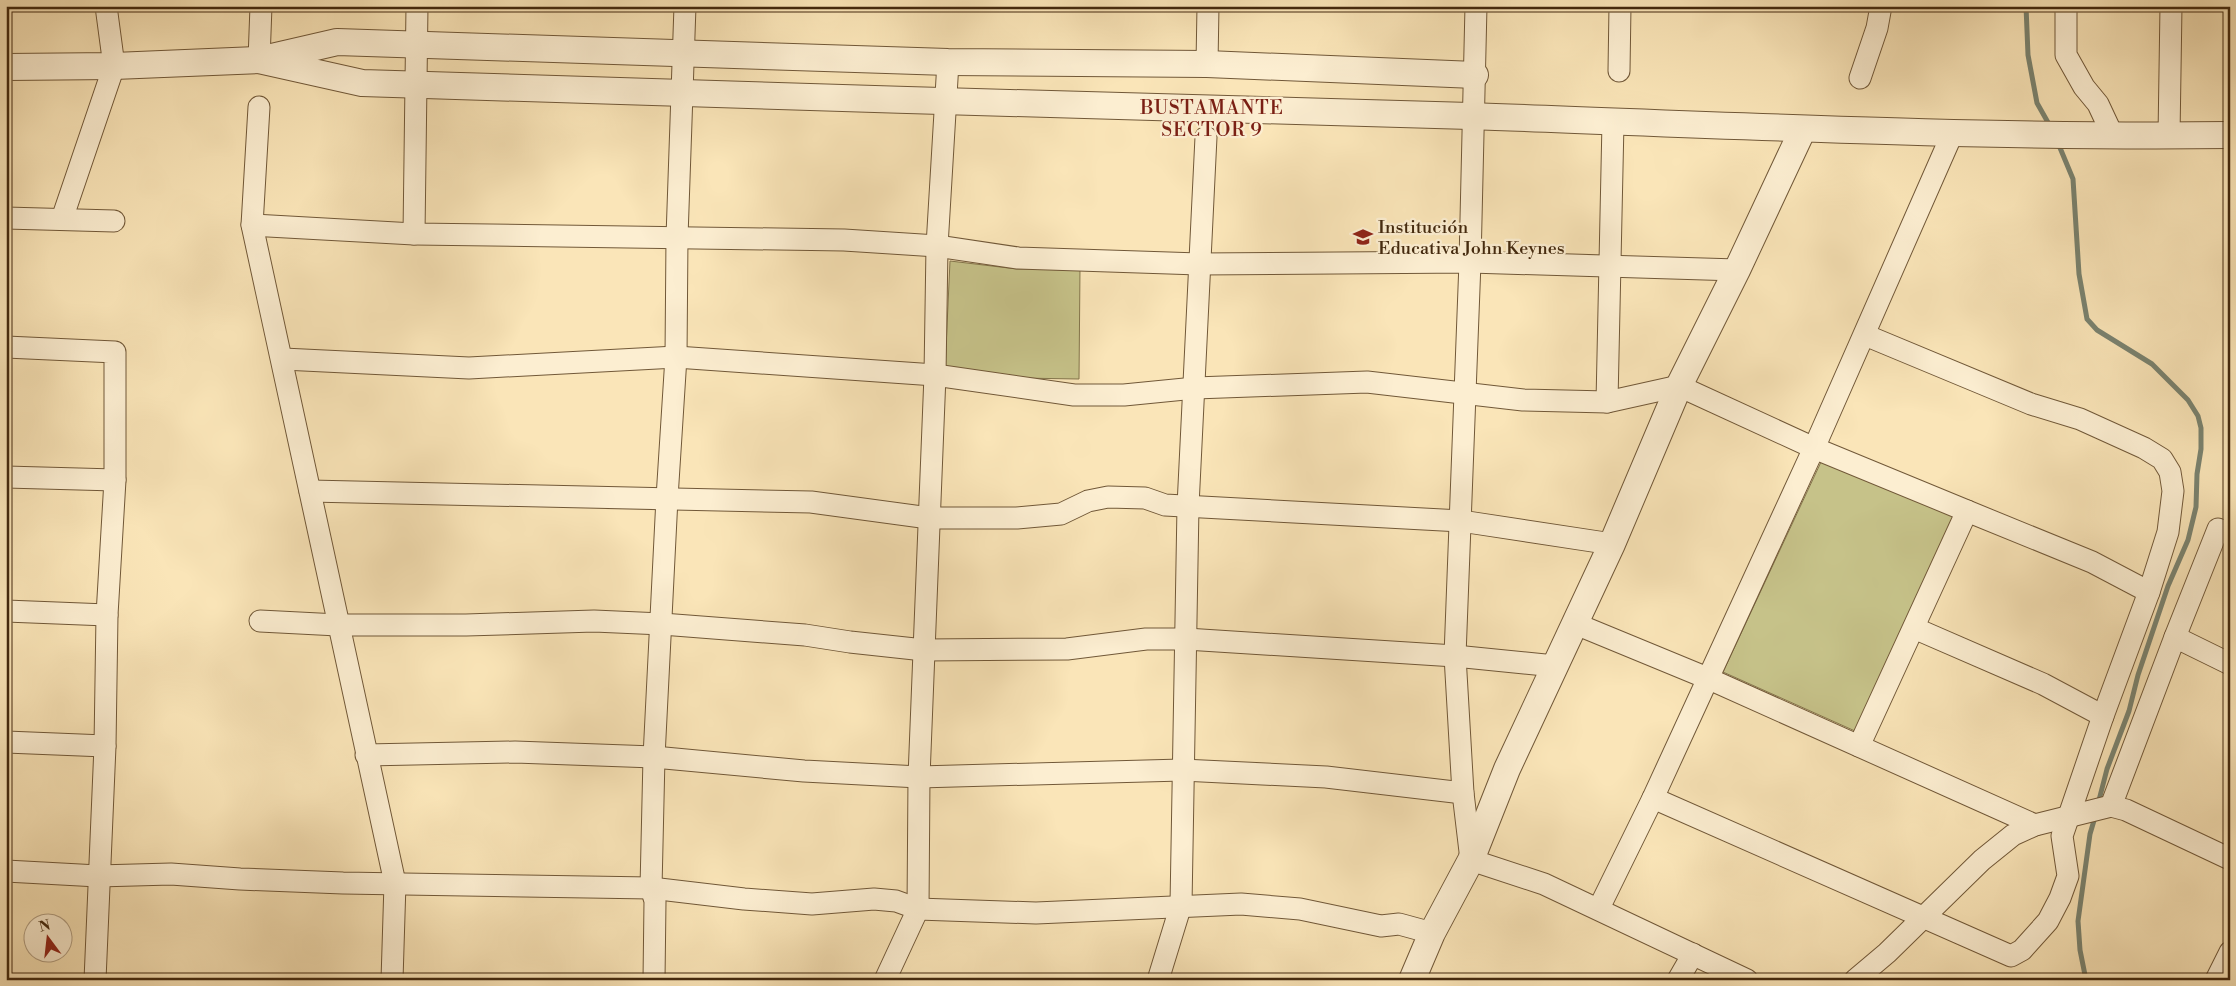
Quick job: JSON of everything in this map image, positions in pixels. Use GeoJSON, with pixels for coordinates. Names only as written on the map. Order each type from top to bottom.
{"type":"FeatureCollection","features":[{"type":"Feature","properties":{"kind":"street"},"geometry":{"type":"LineString","coordinates":[[62,219],[114,66],[106,6]]}},
{"type":"Feature","properties":{"kind":"street"},"geometry":{"type":"LineString","coordinates":[[259,60],[261,6]]}},
{"type":"Feature","properties":{"kind":"street"},"geometry":{"type":"LineString","coordinates":[[414,234],[417,6]]}},
{"type":"Feature","properties":{"kind":"street"},"geometry":{"type":"LineString","coordinates":[[654,980],[655,901],[651,888],[654,757],[676,357],[677,237],[685,6]]}},
{"type":"Feature","properties":{"kind":"street"},"geometry":{"type":"LineString","coordinates":[[1208,6],[1208,64]]}},
{"type":"Feature","properties":{"kind":"street"},"geometry":{"type":"LineString","coordinates":[[1471,860],[1463,792],[1455,656],[1466,392],[1476,6]]}},
{"type":"Feature","properties":{"kind":"street"},"geometry":{"type":"LineString","coordinates":[[1619,71],[1620,6]]}},
{"type":"Feature","properties":{"kind":"street"},"geometry":{"type":"LineString","coordinates":[[1860,78],[1882,6]]}},
{"type":"Feature","properties":{"kind":"street"},"geometry":{"type":"LineString","coordinates":[[2066,6],[2066,55],[2084,87],[2098,104],[2113,136]]}},
{"type":"Feature","properties":{"kind":"street"},"geometry":{"type":"LineString","coordinates":[[2169,136],[2171,6]]}},
{"type":"Feature","properties":{"kind":"street"},"geometry":{"type":"LineString","coordinates":[[6,67],[114,66],[259,60],[337,42],[948,62],[1208,64],[1475,75]]}},
{"type":"Feature","properties":{"kind":"street"},"geometry":{"type":"LineString","coordinates":[[259,60],[362,83],[1803,129],[2113,136],[2230,135]]}},
{"type":"Feature","properties":{"kind":"street"},"geometry":{"type":"LineString","coordinates":[[885,980],[918,909],[919,777],[935,374],[937,246],[948,62]]}},
{"type":"Feature","properties":{"kind":"street"},"geometry":{"type":"LineString","coordinates":[[259,107],[252,225],[283,360],[366,755],[395,883],[392,980]]}},
{"type":"Feature","properties":{"kind":"street"},"geometry":{"type":"LineString","coordinates":[[1607,402],[1613,122]]}},
{"type":"Feature","properties":{"kind":"street"},"geometry":{"type":"LineString","coordinates":[[1418,978],[1432,934],[1471,860],[1508,769],[1612,544],[1679,386],[1737,270],[1803,129]]}},
{"type":"Feature","properties":{"kind":"street"},"geometry":{"type":"LineString","coordinates":[[1599,908],[1653,798],[1814,448],[1953,132]]}},
{"type":"Feature","properties":{"kind":"street"},"geometry":{"type":"LineString","coordinates":[[1158,980],[1181,905],[1188,506],[1196,388],[1199,264],[1206,137]]}},
{"type":"Feature","properties":{"kind":"street"},"geometry":{"type":"LineString","coordinates":[[6,218],[114,221]]}},
{"type":"Feature","properties":{"kind":"street"},"geometry":{"type":"LineString","coordinates":[[252,225],[414,234],[844,240],[937,246],[1018,258],[1199,264],[1470,262],[1609,268],[1737,270]]}},
{"type":"Feature","properties":{"kind":"street"},"geometry":{"type":"LineString","coordinates":[[1653,798],[2012,956],[2022,950],[2048,921],[2060,898],[2068,876],[2062,836],[2103,716],[2149,592],[2168,532],[2173,491],[2170,472],[2162,459],[2144,448],[2080,419],[2031,404],[1865,335]]}},
{"type":"Feature","properties":{"kind":"street"},"geometry":{"type":"LineString","coordinates":[[6,347],[115,352],[114,480],[107,615],[105,746],[95,980]]}},
{"type":"Feature","properties":{"kind":"street"},"geometry":{"type":"LineString","coordinates":[[283,360],[469,368],[676,357],[935,374],[1074,395],[1124,395],[1196,388],[1367,382],[1523,400],[1607,402],[1679,386],[1814,448],[2092,562],[2149,592]]}},
{"type":"Feature","properties":{"kind":"street"},"geometry":{"type":"LineString","coordinates":[[6,477],[114,480]]}},
{"type":"Feature","properties":{"kind":"street"},"geometry":{"type":"LineString","coordinates":[[310,491],[811,502],[930,518],[1017,518],[1061,514],[1088,501],[1108,497],[1129,496],[1146,498],[1166,505],[1461,521],[1612,544]]}},
{"type":"Feature","properties":{"kind":"street"},"geometry":{"type":"LineString","coordinates":[[1860,746],[1968,511]]}},
{"type":"Feature","properties":{"kind":"street"},"geometry":{"type":"LineString","coordinates":[[2111,806],[2218,529],[2230,534]]}},
{"type":"Feature","properties":{"kind":"street"},"geometry":{"type":"LineString","coordinates":[[6,611],[107,615]]}},
{"type":"Feature","properties":{"kind":"street"},"geometry":{"type":"LineString","coordinates":[[260,622],[466,625],[594,621],[662,624],[805,635],[924,650],[1067,649],[1146,639],[1186,639],[1455,656],[1555,666]]}},
{"type":"Feature","properties":{"kind":"street"},"geometry":{"type":"LineString","coordinates":[[1576,624],[1707,678],[2035,825]]}},
{"type":"Feature","properties":{"kind":"street"},"geometry":{"type":"LineString","coordinates":[[1914,628],[2043,684],[2103,716]]}},
{"type":"Feature","properties":{"kind":"street"},"geometry":{"type":"LineString","coordinates":[[2175,638],[2230,664]]}},
{"type":"Feature","properties":{"kind":"street"},"geometry":{"type":"LineString","coordinates":[[6,742],[105,746]]}},
{"type":"Feature","properties":{"kind":"street"},"geometry":{"type":"LineString","coordinates":[[366,755],[514,752],[654,757],[804,771],[919,777],[1182,770],[1326,777],[1463,792]]}},
{"type":"Feature","properties":{"kind":"street"},"geometry":{"type":"LineString","coordinates":[[1854,980],[1887,953],[1982,860],[2013,835],[2035,825],[2111,806],[2126,810],[2230,859]]}},
{"type":"Feature","properties":{"kind":"street"},"geometry":{"type":"LineString","coordinates":[[1471,860],[1544,884],[1599,908],[1747,980]]}},
{"type":"Feature","properties":{"kind":"street"},"geometry":{"type":"LineString","coordinates":[[6,871],[98,876],[171,874],[240,880],[651,888],[744,899],[812,904],[874,899],[896,901],[918,909],[1036,913],[1181,905],[1241,904],[1300,908],[1381,926],[1399,924],[1432,934]]}},
{"type":"Feature","properties":{"kind":"street"},"geometry":{"type":"LineString","coordinates":[[2216,980],[2230,952]]}},
{"type":"Feature","properties":{"kind":"street"},"geometry":{"type":"LineString","coordinates":[[1678,980],[1693,954]]}},
{"type":"Feature","properties":{"kind":"shaded area"},"geometry":{"type":"Polygon","coordinates":[[[950,261],[1017,269],[1080,268],[1079,379],[1018,378],[945,370],[950,261]]]}},
{"type":"Feature","properties":{"kind":"shaded area"},"geometry":{"type":"Polygon","coordinates":[[[1821,462],[1954,515],[1855,731],[1723,672],[1821,462]]]}},
{"type":"Feature","properties":{"kind":"waterway"},"geometry":{"type":"LineString","coordinates":[[2026,6],[2028,55],[2037,103],[2050,126]]}},
{"type":"Feature","properties":{"kind":"waterway"},"geometry":{"type":"LineString","coordinates":[[2058,143],[2073,179],[2079,274],[2087,319],[2097,330],[2152,364],[2188,400],[2198,416],[2201,428],[2196,507],[2188,540],[2168,586],[2138,675],[2129,711],[2107,769],[2098,804]]}},
{"type":"Feature","properties":{"kind":"waterway"},"geometry":{"type":"LineString","coordinates":[[2086,980],[2080,950],[2078,921],[2090,834],[2095,817]]}},
{"type":"Feature","properties":{"kind":"place","name":"Institución Educativa John Keynes"},"geometry":{"type":"Point","coordinates":[1363,237]}},
{"type":"Feature","properties":{"kind":"district","name":"BUSTAMANTE SECTOR 9"},"geometry":{"type":"Point","coordinates":[1212,118]}}]}
